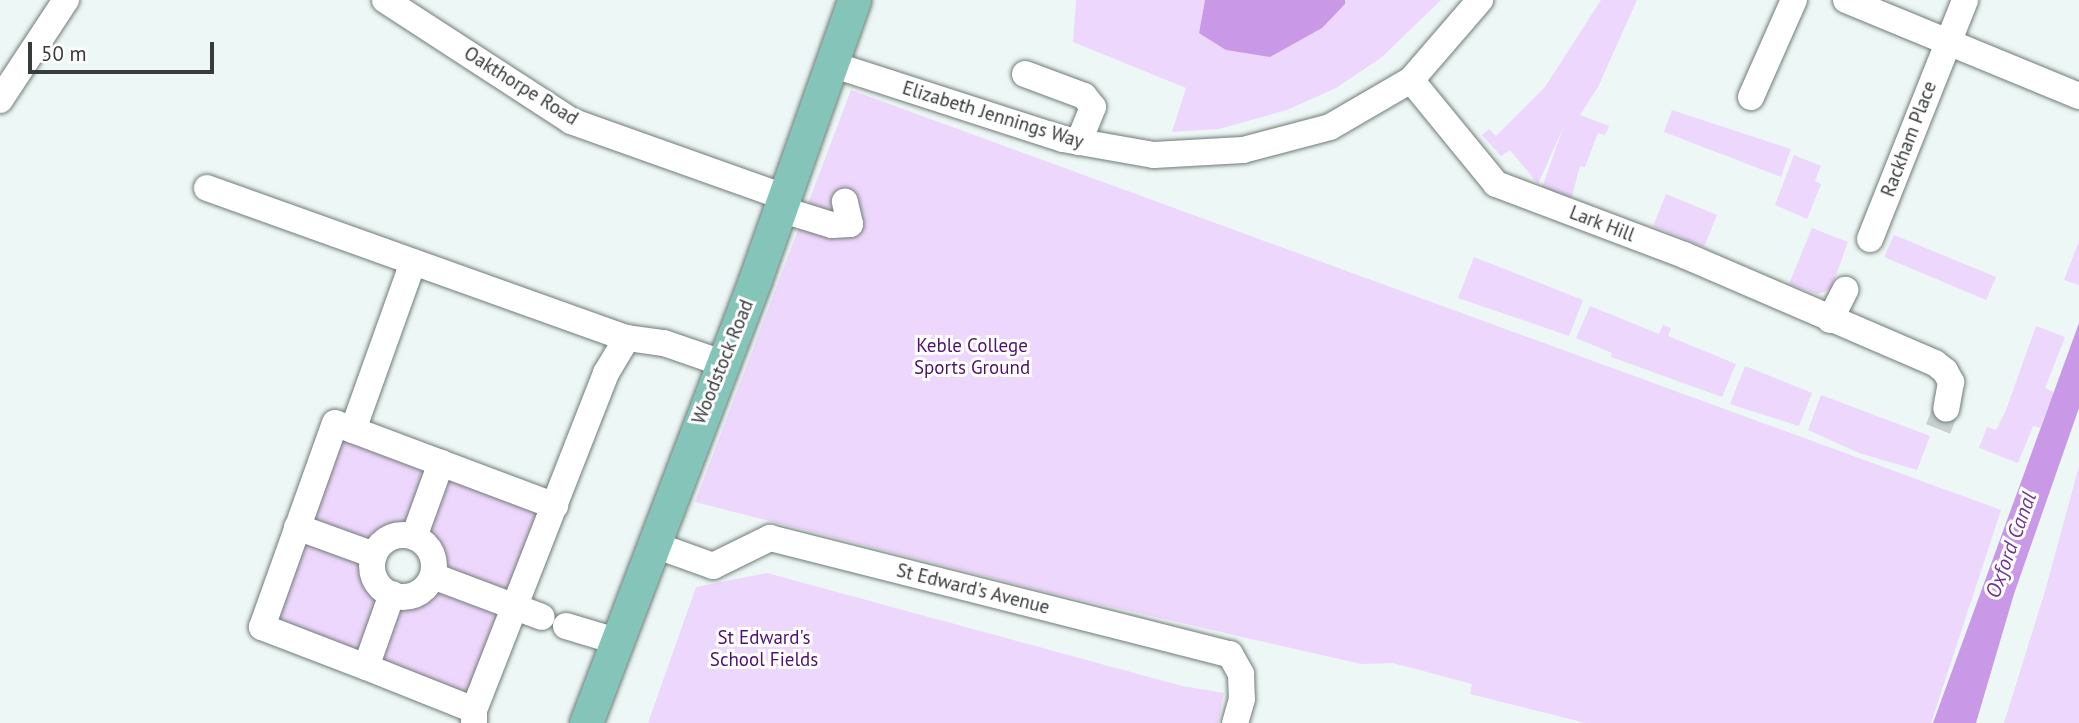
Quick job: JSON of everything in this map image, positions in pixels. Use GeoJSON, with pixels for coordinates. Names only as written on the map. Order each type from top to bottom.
{"type":"FeatureCollection","features":[{"type":"Feature","properties":{"kind":"main road","name":"Woodstock Road"},"geometry":{"type":"LineString","coordinates":[[586,723],[722,363],[788,205],[854,0]]}},
{"type":"Feature","properties":{"kind":"street"},"geometry":{"type":"LineString","coordinates":[[0,100],[66,0]]}},
{"type":"Feature","properties":{"kind":"street","name":"Oakthorpe Road"},"geometry":{"type":"LineString","coordinates":[[385,0],[571,121],[788,205],[832,225],[850,224],[845,202]]}},
{"type":"Feature","properties":{"kind":"street","name":"Elizabeth Jennings Way"},"geometry":{"type":"LineString","coordinates":[[834,65],[954,106],[1079,142],[1154,155],[1243,150],[1330,127],[1411,80],[1480,0]]}},
{"type":"Feature","properties":{"kind":"street"},"geometry":{"type":"LineString","coordinates":[[1751,97],[1794,0]]}},
{"type":"Feature","properties":{"kind":"street"},"geometry":{"type":"LineString","coordinates":[[1846,0],[1948,39],[2079,96]]}},
{"type":"Feature","properties":{"kind":"street","name":"Rackham Place"},"geometry":{"type":"LineString","coordinates":[[1870,239],[1965,0]]}},
{"type":"Feature","properties":{"kind":"street"},"geometry":{"type":"LineString","coordinates":[[1025,74],[1084,96],[1093,107],[1079,142]]}},
{"type":"Feature","properties":{"kind":"street","name":"Lark Hill"},"geometry":{"type":"LineString","coordinates":[[1411,80],[1496,184],[1684,255],[1935,363],[1945,371],[1951,383],[1946,409]]}},
{"type":"Feature","properties":{"kind":"street"},"geometry":{"type":"LineString","coordinates":[[207,188],[412,265],[627,338],[664,343],[722,363]]}},
{"type":"Feature","properties":{"kind":"street"},"geometry":{"type":"LineString","coordinates":[[353,429],[412,265]]}},
{"type":"Feature","properties":{"kind":"street"},"geometry":{"type":"LineString","coordinates":[[1830,320],[1845,290]]}},
{"type":"Feature","properties":{"kind":"street"},"geometry":{"type":"LineString","coordinates":[[555,506],[335,423],[262,627],[366,667],[474,716],[607,373],[627,338]]}},
{"type":"Feature","properties":{"kind":"street"},"geometry":{"type":"LineString","coordinates":[[414,537],[441,463]]}},
{"type":"Feature","properties":{"kind":"street"},"geometry":{"type":"LineString","coordinates":[[298,527],[374,555]]}},
{"type":"Feature","properties":{"kind":"street"},"geometry":{"type":"LineString","coordinates":[[414,537],[433,555],[433,576],[419,593],[392,594],[374,576],[374,555],[388,538],[414,537]]}},
{"type":"Feature","properties":{"kind":"street","name":"St Edward's Avenue"},"geometry":{"type":"LineString","coordinates":[[652,544],[713,566],[770,538],[1230,654],[1241,674],[1242,699],[1235,723]]}},
{"type":"Feature","properties":{"kind":"street"},"geometry":{"type":"LineString","coordinates":[[433,576],[554,622],[616,641]]}},
{"type":"Feature","properties":{"kind":"street"},"geometry":{"type":"LineString","coordinates":[[366,667],[392,594]]}},
{"type":"Feature","properties":{"kind":"green space"},"geometry":{"type":"Polygon","coordinates":[[[1076,0],[1205,0],[1199,33],[1345,4],[1345,0],[1441,0],[1382,57],[1336,88],[1287,110],[1219,129],[1172,132],[1186,88],[1073,42],[1076,0]]]}},
{"type":"Feature","properties":{"kind":"green space"},"geometry":{"type":"Polygon","coordinates":[[[1601,0],[1637,0],[1598,87],[1580,115],[1609,126],[1605,135],[1598,133],[1585,167],[1580,166],[1571,200],[1542,188],[1563,128],[1538,184],[1510,150],[1501,156],[1482,135],[1489,129],[1496,136],[1545,87],[1601,0]]]}},
{"type":"Feature","properties":{"kind":"green space","name":"Keble College Sports Ground"},"geometry":{"type":"Polygon","coordinates":[[[851,90],[2001,510],[1931,723],[1586,723],[1470,694],[1472,684],[1393,663],[1361,664],[1055,594],[695,502],[851,90]]]}},
{"type":"Feature","properties":{"kind":"green space"},"geometry":{"type":"Polygon","coordinates":[[[1672,110],[1791,149],[1781,177],[1664,132],[1672,110]]]}},
{"type":"Feature","properties":{"kind":"green space"},"geometry":{"type":"Polygon","coordinates":[[[1794,155],[1821,166],[1815,181],[1821,184],[1807,219],[1775,205],[1794,155]]]}},
{"type":"Feature","properties":{"kind":"green space"},"geometry":{"type":"Polygon","coordinates":[[[1666,194],[1717,215],[1704,247],[1653,226],[1666,194]]]}},
{"type":"Feature","properties":{"kind":"green space"},"geometry":{"type":"Polygon","coordinates":[[[1812,228],[1848,242],[1831,289],[1818,294],[1789,284],[1812,228]]]}},
{"type":"Feature","properties":{"kind":"green space"},"geometry":{"type":"Polygon","coordinates":[[[1894,235],[1996,277],[1986,300],[1884,257],[1894,235]]]}},
{"type":"Feature","properties":{"kind":"green space"},"geometry":{"type":"Polygon","coordinates":[[[2079,241],[2079,285],[2064,280],[2079,241]]]}},
{"type":"Feature","properties":{"kind":"green space"},"geometry":{"type":"Polygon","coordinates":[[[1474,257],[1583,300],[1569,336],[1458,298],[1474,257]]]}},
{"type":"Feature","properties":{"kind":"green space"},"geometry":{"type":"Polygon","coordinates":[[[1590,306],[1659,334],[1663,325],[1671,328],[1668,336],[1736,364],[1722,397],[1611,357],[1612,353],[1576,338],[1590,306]]]}},
{"type":"Feature","properties":{"kind":"green space"},"geometry":{"type":"Polygon","coordinates":[[[2036,326],[2065,337],[2045,388],[2054,392],[2040,428],[2033,426],[2018,463],[1979,448],[1987,427],[1996,430],[2006,410],[2036,326]]]}},
{"type":"Feature","properties":{"kind":"green space"},"geometry":{"type":"Polygon","coordinates":[[[1745,366],[1812,393],[1799,426],[1730,404],[1745,366]]]}},
{"type":"Feature","properties":{"kind":"green space"},"geometry":{"type":"Polygon","coordinates":[[[1821,395],[1930,436],[1917,470],[1859,453],[1808,430],[1821,395]]]}},
{"type":"Feature","properties":{"kind":"green space"},"geometry":{"type":"Polygon","coordinates":[[[342,435],[431,469],[410,526],[387,528],[369,544],[310,521],[342,435]]]}},
{"type":"Feature","properties":{"kind":"green space"},"geometry":{"type":"Polygon","coordinates":[[[2079,466],[2079,723],[2004,723],[2045,591],[2079,466]]]}},
{"type":"Feature","properties":{"kind":"green space"},"geometry":{"type":"Polygon","coordinates":[[[445,474],[541,510],[509,596],[443,571],[439,548],[424,531],[445,474]]]}},
{"type":"Feature","properties":{"kind":"green space"},"geometry":{"type":"Polygon","coordinates":[[[304,538],[363,560],[367,582],[382,599],[360,656],[272,622],[304,538]]]}},
{"type":"Feature","properties":{"kind":"green space","name":"St Edward's School Fields"},"geometry":{"type":"Polygon","coordinates":[[[767,573],[1182,686],[1224,693],[1218,723],[648,723],[696,587],[767,573]]]}},
{"type":"Feature","properties":{"kind":"green space"},"geometry":{"type":"Polygon","coordinates":[[[437,587],[503,611],[471,697],[377,662],[397,605],[420,602],[437,587]]]}},
{"type":"Feature","properties":{"kind":"water"},"geometry":{"type":"Polygon","coordinates":[[[1205,0],[1345,0],[1345,4],[1322,28],[1270,57],[1226,50],[1199,33],[1205,0]]]}},
{"type":"Feature","properties":{"kind":"water","name":"Oxford Canal"},"geometry":{"type":"Polygon","coordinates":[[[2079,323],[2079,408],[2014,594],[1976,723],[1933,723],[2079,323]]]}},
{"type":"Feature","properties":{"kind":"tunnel"},"geometry":{"type":"LineString","coordinates":[[1938,429],[1946,409]]}}]}
